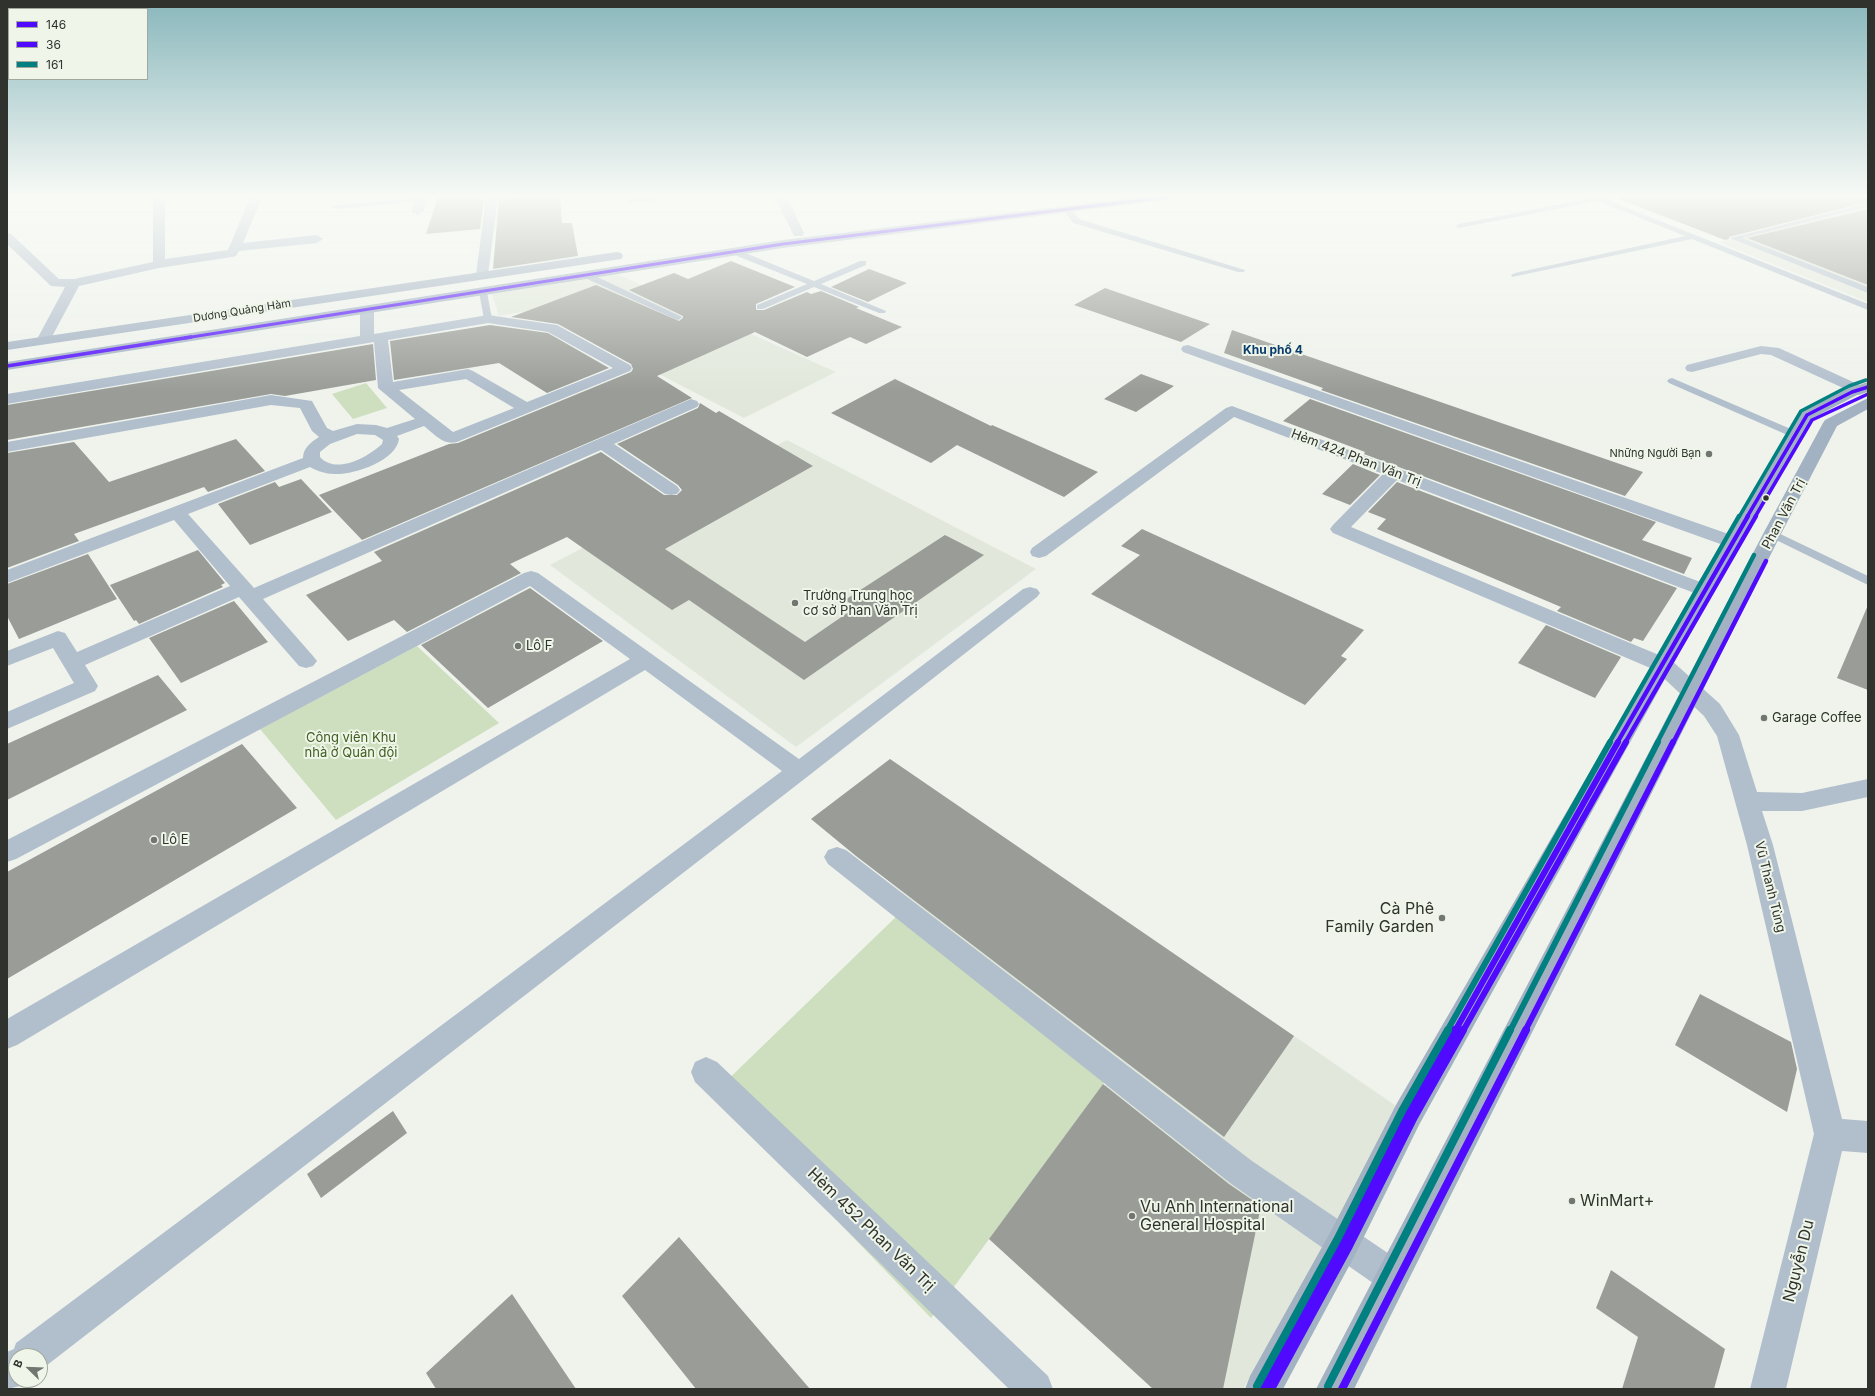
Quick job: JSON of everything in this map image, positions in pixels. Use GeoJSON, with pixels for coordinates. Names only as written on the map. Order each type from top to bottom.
{"type":"FeatureCollection","features":[{"type":"Feature","properties":{"kind":"street"},"geometry":{"type":"LineString","coordinates":[[34,262],[56,283],[74,283],[171,262]]}},
{"type":"Feature","properties":{"kind":"street"},"geometry":{"type":"LineString","coordinates":[[482,275],[484,262]]}},
{"type":"Feature","properties":{"kind":"street","name":"Dương Quảng Hàm"},"geometry":{"type":"LineString","coordinates":[[7,346],[574,262]]}},
{"type":"Feature","properties":{"kind":"street","name":"Dương Quảng Hàm"},"geometry":{"type":"LineString","coordinates":[[7,366],[673,262]]}},
{"type":"Feature","properties":{"kind":"street"},"geometry":{"type":"LineString","coordinates":[[43,341],[74,283]]}},
{"type":"Feature","properties":{"kind":"street"},"geometry":{"type":"LineString","coordinates":[[7,400],[374,338],[488,319],[552,328],[625,368],[451,439],[386,388],[374,338],[367,310]]}},
{"type":"Feature","properties":{"kind":"street"},"geometry":{"type":"LineString","coordinates":[[1188,349],[1733,542]]}},
{"type":"Feature","properties":{"kind":"street"},"geometry":{"type":"LineString","coordinates":[[1692,368],[1761,350],[1774,351],[1865,393]]}},
{"type":"Feature","properties":{"kind":"street"},"geometry":{"type":"LineString","coordinates":[[386,388],[468,374],[526,408]]}},
{"type":"Feature","properties":{"kind":"street"},"geometry":{"type":"LineString","coordinates":[[1263,1389],[1342,1243],[1408,1114],[1704,590],[1807,415],[1865,393]]}},
{"type":"Feature","properties":{"kind":"street","name":"Phan Văn Trị"},"geometry":{"type":"LineString","coordinates":[[1334,1389],[1831,423],[1865,393]]}},
{"type":"Feature","properties":{"kind":"street"},"geometry":{"type":"LineString","coordinates":[[7,447],[271,400],[306,404],[320,431],[331,436]]}},
{"type":"Feature","properties":{"kind":"street"},"geometry":{"type":"LineString","coordinates":[[72,662],[246,592],[602,443],[691,404]]}},
{"type":"Feature","properties":{"kind":"street","name":"Hẻm 424 Phan Văn Trị"},"geometry":{"type":"LineString","coordinates":[[1039,552],[1232,410],[1704,590]]}},
{"type":"Feature","properties":{"kind":"street"},"geometry":{"type":"LineString","coordinates":[[387,434],[426,420]]}},
{"type":"Feature","properties":{"kind":"street"},"geometry":{"type":"LineString","coordinates":[[369,429],[380,430],[387,434],[391,439],[390,445],[375,458],[364,464],[338,468],[318,465],[313,460],[311,454],[314,448],[321,442],[331,436],[343,432],[369,429]]}},
{"type":"Feature","properties":{"kind":"street"},"geometry":{"type":"LineString","coordinates":[[602,443],[671,490]]}},
{"type":"Feature","properties":{"kind":"street"},"geometry":{"type":"LineString","coordinates":[[7,576],[313,460]]}},
{"type":"Feature","properties":{"kind":"street","name":"Vũ Thanh Tùng"},"geometry":{"type":"LineString","coordinates":[[1395,472],[1339,529],[1663,665],[1693,690],[1712,710],[1728,735],[1760,844],[1830,1134]]}},
{"type":"Feature","properties":{"kind":"street"},"geometry":{"type":"LineString","coordinates":[[177,512],[306,661]]}},
{"type":"Feature","properties":{"kind":"street"},"geometry":{"type":"LineString","coordinates":[[1749,514],[1775,530]]}},
{"type":"Feature","properties":{"kind":"street"},"geometry":{"type":"LineString","coordinates":[[7,852],[531,577],[799,771]]}},
{"type":"Feature","properties":{"kind":"street"},"geometry":{"type":"LineString","coordinates":[[40,1348],[799,771],[1030,593]]}},
{"type":"Feature","properties":{"kind":"street"},"geometry":{"type":"LineString","coordinates":[[7,659],[58,638],[87,686],[7,721]]}},
{"type":"Feature","properties":{"kind":"street"},"geometry":{"type":"LineString","coordinates":[[7,1035],[645,660]]}},
{"type":"Feature","properties":{"kind":"street"},"geometry":{"type":"LineString","coordinates":[[1747,801],[1802,802],[1868,788]]}},
{"type":"Feature","properties":{"kind":"street"},"geometry":{"type":"LineString","coordinates":[[837,857],[1241,1172],[1392,1276]]}},
{"type":"Feature","properties":{"kind":"street","name":"Hẻm 452 Phan Văn Trị"},"geometry":{"type":"LineString","coordinates":[[706,1072],[1035,1389]]}},
{"type":"Feature","properties":{"kind":"street"},"geometry":{"type":"LineString","coordinates":[[1830,1134],[1868,1137]]}},
{"type":"Feature","properties":{"kind":"street","name":"Nguyễn Du"},"geometry":{"type":"LineString","coordinates":[[1768,1389],[1830,1134]]}},
{"type":"Feature","properties":{"kind":"lane"},"geometry":{"type":"LineString","coordinates":[[760,262],[882,311]]}},
{"type":"Feature","properties":{"kind":"lane"},"geometry":{"type":"LineString","coordinates":[[1214,262],[1240,270]]}},
{"type":"Feature","properties":{"kind":"lane"},"geometry":{"type":"LineString","coordinates":[[1515,275],[1575,262]]}},
{"type":"Feature","properties":{"kind":"lane"},"geometry":{"type":"LineString","coordinates":[[1755,262],[1868,307]]}},
{"type":"Feature","properties":{"kind":"lane"},"geometry":{"type":"LineString","coordinates":[[1796,262],[1868,290]]}},
{"type":"Feature","properties":{"kind":"lane"},"geometry":{"type":"LineString","coordinates":[[760,307],[863,263]]}},
{"type":"Feature","properties":{"kind":"lane"},"geometry":{"type":"LineString","coordinates":[[588,276],[678,318]]}},
{"type":"Feature","properties":{"kind":"lane"},"geometry":{"type":"LineString","coordinates":[[483,292],[488,319]]}},
{"type":"Feature","properties":{"kind":"lane"},"geometry":{"type":"LineString","coordinates":[[1672,381],[1796,435]]}},
{"type":"Feature","properties":{"kind":"lane"},"geometry":{"type":"LineString","coordinates":[[1775,530],[1868,581]]}},
{"type":"Feature","properties":{"kind":"shaded area"},"geometry":{"type":"Polygon","coordinates":[[[1768,262],[1868,262],[1868,302],[1768,262]]]}},
{"type":"Feature","properties":{"kind":"shaded area"},"geometry":{"type":"Polygon","coordinates":[[[615,273],[836,372],[744,418],[535,310],[499,316],[490,289],[615,273]]]}},
{"type":"Feature","properties":{"kind":"shaded area","name":"Trường Trung học cơ sở Phan Văn Trị"},"geometry":{"type":"Polygon","coordinates":[[[787,440],[1036,569],[796,747],[550,565],[787,440]]]}},
{"type":"Feature","properties":{"kind":"shaded area"},"geometry":{"type":"Polygon","coordinates":[[[890,759],[1408,1114],[1324,1249],[1243,1389],[1153,1389],[989,1239],[1110,1079],[1264,1198],[1320,1246],[1268,1187],[811,819],[890,759]]]}},
{"type":"Feature","properties":{"kind":"green space"},"geometry":{"type":"Polygon","coordinates":[[[366,383],[387,408],[353,419],[332,394],[366,383]]]}},
{"type":"Feature","properties":{"kind":"green space","name":"Công viên Khu nhà ở Quân đội"},"geometry":{"type":"Polygon","coordinates":[[[417,646],[499,723],[336,820],[260,729],[417,646]]]}},
{"type":"Feature","properties":{"kind":"green space"},"geometry":{"type":"Polygon","coordinates":[[[902,911],[1109,1076],[931,1318],[714,1093],[902,911]]]}},
{"type":"Feature","properties":{"kind":"building"},"geometry":{"type":"Polygon","coordinates":[[[494,262],[538,262],[493,269],[494,262]]]}},
{"type":"Feature","properties":{"kind":"building"},"geometry":{"type":"Polygon","coordinates":[[[728,262],[734,262],[795,287],[756,304],[757,310],[764,310],[807,292],[811,294],[821,291],[859,307],[856,308],[902,327],[866,344],[850,337],[807,357],[755,332],[657,376],[692,398],[362,540],[319,495],[449,444],[458,443],[631,372],[633,369],[631,364],[558,324],[511,317],[596,285],[679,321],[683,318],[683,316],[629,290],[674,273],[688,279],[728,262]]]}},
{"type":"Feature","properties":{"kind":"building"},"geometry":{"type":"Polygon","coordinates":[[[1809,262],[1868,262],[1868,285],[1809,262]]]}},
{"type":"Feature","properties":{"kind":"building"},"geometry":{"type":"Polygon","coordinates":[[[869,269],[907,283],[868,302],[831,287],[869,269]]]}},
{"type":"Feature","properties":{"kind":"building"},"geometry":{"type":"Polygon","coordinates":[[[1105,288],[1210,324],[1181,342],[1074,305],[1105,288]]]}},
{"type":"Feature","properties":{"kind":"building"},"geometry":{"type":"Polygon","coordinates":[[[490,325],[548,333],[609,368],[547,393],[499,363],[394,380],[390,341],[490,325]]]}},
{"type":"Feature","properties":{"kind":"building"},"geometry":{"type":"Polygon","coordinates":[[[1232,330],[1643,472],[1625,496],[1321,390],[1323,388],[1224,353],[1232,330]]]}},
{"type":"Feature","properties":{"kind":"building"},"geometry":{"type":"Polygon","coordinates":[[[373,344],[376,380],[285,396],[271,394],[7,440],[7,405],[373,344]]]}},
{"type":"Feature","properties":{"kind":"building"},"geometry":{"type":"Polygon","coordinates":[[[1141,374],[1174,386],[1136,412],[1104,399],[1141,374]]]}},
{"type":"Feature","properties":{"kind":"building"},"geometry":{"type":"Polygon","coordinates":[[[895,379],[991,426],[992,425],[1098,472],[1064,497],[957,445],[931,463],[831,413],[895,379]]]}},
{"type":"Feature","properties":{"kind":"building"},"geometry":{"type":"Polygon","coordinates":[[[1310,399],[1656,522],[1642,540],[1692,558],[1684,574],[1364,454],[1365,452],[1283,421],[1310,399]]]}},
{"type":"Feature","properties":{"kind":"building"},"geometry":{"type":"Polygon","coordinates":[[[700,403],[716,413],[719,411],[813,466],[665,549],[805,642],[856,607],[845,600],[945,535],[984,555],[804,680],[689,600],[672,610],[567,537],[510,564],[521,573],[407,632],[394,620],[348,641],[306,595],[382,561],[374,552],[601,452],[664,495],[677,495],[682,490],[678,485],[617,444],[698,408],[700,403]]]}},
{"type":"Feature","properties":{"kind":"building"},"geometry":{"type":"Polygon","coordinates":[[[236,439],[265,471],[208,492],[204,487],[74,534],[79,541],[7,568],[7,453],[74,442],[109,482],[236,439]]]}},
{"type":"Feature","properties":{"kind":"building"},"geometry":{"type":"Polygon","coordinates":[[[1353,464],[1380,475],[1350,505],[1322,494],[1353,464]]]}},
{"type":"Feature","properties":{"kind":"building"},"geometry":{"type":"Polygon","coordinates":[[[301,479],[332,512],[250,545],[218,504],[275,482],[279,487],[301,479]]]}},
{"type":"Feature","properties":{"kind":"building"},"geometry":{"type":"Polygon","coordinates":[[[1397,482],[1677,588],[1643,641],[1634,638],[1631,642],[1557,611],[1561,607],[1377,529],[1386,519],[1368,512],[1397,482]]]}},
{"type":"Feature","properties":{"kind":"building"},"geometry":{"type":"Polygon","coordinates":[[[1142,529],[1364,630],[1341,656],[1347,659],[1305,705],[1091,594],[1140,555],[1121,546],[1142,529]]]}},
{"type":"Feature","properties":{"kind":"building"},"geometry":{"type":"Polygon","coordinates":[[[198,550],[225,583],[221,585],[223,587],[139,624],[136,620],[134,621],[110,585],[198,550]]]}},
{"type":"Feature","properties":{"kind":"building"},"geometry":{"type":"Polygon","coordinates":[[[88,554],[117,599],[19,639],[7,616],[7,584],[88,554]]]}},
{"type":"Feature","properties":{"kind":"building","name":"Lô F"},"geometry":{"type":"Polygon","coordinates":[[[530,588],[603,641],[488,708],[421,645],[530,588]]]}},
{"type":"Feature","properties":{"kind":"building"},"geometry":{"type":"Polygon","coordinates":[[[234,601],[268,642],[181,683],[149,638],[234,601]]]}},
{"type":"Feature","properties":{"kind":"building"},"geometry":{"type":"Polygon","coordinates":[[[1868,605],[1868,690],[1837,678],[1868,605]]]}},
{"type":"Feature","properties":{"kind":"building"},"geometry":{"type":"Polygon","coordinates":[[[1546,625],[1621,657],[1595,698],[1518,663],[1546,625]]]}},
{"type":"Feature","properties":{"kind":"building"},"geometry":{"type":"Polygon","coordinates":[[[158,675],[187,710],[7,800],[7,744],[158,675]]]}},
{"type":"Feature","properties":{"kind":"building","name":"Lô E"},"geometry":{"type":"Polygon","coordinates":[[[242,744],[297,808],[7,979],[7,872],[242,744]]]}},
{"type":"Feature","properties":{"kind":"building"},"geometry":{"type":"Polygon","coordinates":[[[890,759],[1294,1036],[1224,1137],[856,856],[811,819],[890,759]]]}},
{"type":"Feature","properties":{"kind":"building"},"geometry":{"type":"Polygon","coordinates":[[[1700,994],[1791,1042],[1797,1069],[1787,1112],[1675,1045],[1700,994]]]}},
{"type":"Feature","properties":{"kind":"building","name":"Vu Anh International General Hospital"},"geometry":{"type":"Polygon","coordinates":[[[1103,1084],[1229,1184],[1261,1206],[1223,1389],[1153,1389],[989,1239],[1103,1084]]]}},
{"type":"Feature","properties":{"kind":"building"},"geometry":{"type":"Polygon","coordinates":[[[393,1111],[407,1133],[321,1198],[307,1174],[393,1111]]]}},
{"type":"Feature","properties":{"kind":"building"},"geometry":{"type":"Polygon","coordinates":[[[679,1237],[810,1389],[696,1389],[622,1296],[679,1237]]]}},
{"type":"Feature","properties":{"kind":"building"},"geometry":{"type":"Polygon","coordinates":[[[1611,1270],[1725,1349],[1714,1389],[1622,1389],[1638,1337],[1596,1308],[1611,1270]]]}},
{"type":"Feature","properties":{"kind":"building"},"geometry":{"type":"Polygon","coordinates":[[[512,1294],[576,1389],[436,1389],[426,1373],[512,1294]]]}},
{"type":"Feature","properties":{"kind":"transit line","name":"146"},"geometry":{"type":"LineString","coordinates":[[7,366],[668,262]]}},
{"type":"Feature","properties":{"kind":"transit line","name":"161"},"geometry":{"type":"LineString","coordinates":[[1257,1386],[1337,1240],[1402,1111],[1698,586],[1801,411],[1849,386],[1866,380]]}},
{"type":"Feature","properties":{"kind":"transit line","name":"146"},"geometry":{"type":"LineString","coordinates":[[1263,1389],[1343,1243],[1408,1114],[1704,590],[1807,415],[1852,392],[1868,387]]}},
{"type":"Feature","properties":{"kind":"transit line","name":"36"},"geometry":{"type":"LineString","coordinates":[[1271,1389],[1349,1246],[1414,1117],[1710,593],[1812,420],[1868,394]]}},
{"type":"Feature","properties":{"kind":"transit line","name":"161"},"geometry":{"type":"LineString","coordinates":[[1328,1386],[1754,555]]}},
{"type":"Feature","properties":{"kind":"transit line","name":"36"},"geometry":{"type":"LineString","coordinates":[[1342,1389],[1766,561]]}},
{"type":"Feature","properties":{"kind":"place","name":"Những Người Bạn"},"geometry":{"type":"Point","coordinates":[1709,454]}},
{"type":"Feature","properties":{"kind":"place","name":"Trường Trung học cơ sở Phan Văn Trị"},"geometry":{"type":"Point","coordinates":[795,603]}},
{"type":"Feature","properties":{"kind":"place","name":"Lô F"},"geometry":{"type":"Point","coordinates":[518,646]}},
{"type":"Feature","properties":{"kind":"place","name":"Garage Coffee"},"geometry":{"type":"Point","coordinates":[1764,718]}},
{"type":"Feature","properties":{"kind":"place","name":"Lô E"},"geometry":{"type":"Point","coordinates":[154,840]}},
{"type":"Feature","properties":{"kind":"place","name":"Cà Phê Family Garden"},"geometry":{"type":"Point","coordinates":[1442,918]}},
{"type":"Feature","properties":{"kind":"place","name":"WinMart+"},"geometry":{"type":"Point","coordinates":[1572,1201]}},
{"type":"Feature","properties":{"kind":"place","name":"Vu Anh International General Hospital"},"geometry":{"type":"Point","coordinates":[1132,1216]}},
{"type":"Feature","properties":{"kind":"district","name":"Khu phố 4"},"geometry":{"type":"Point","coordinates":[1273,350]}}]}
